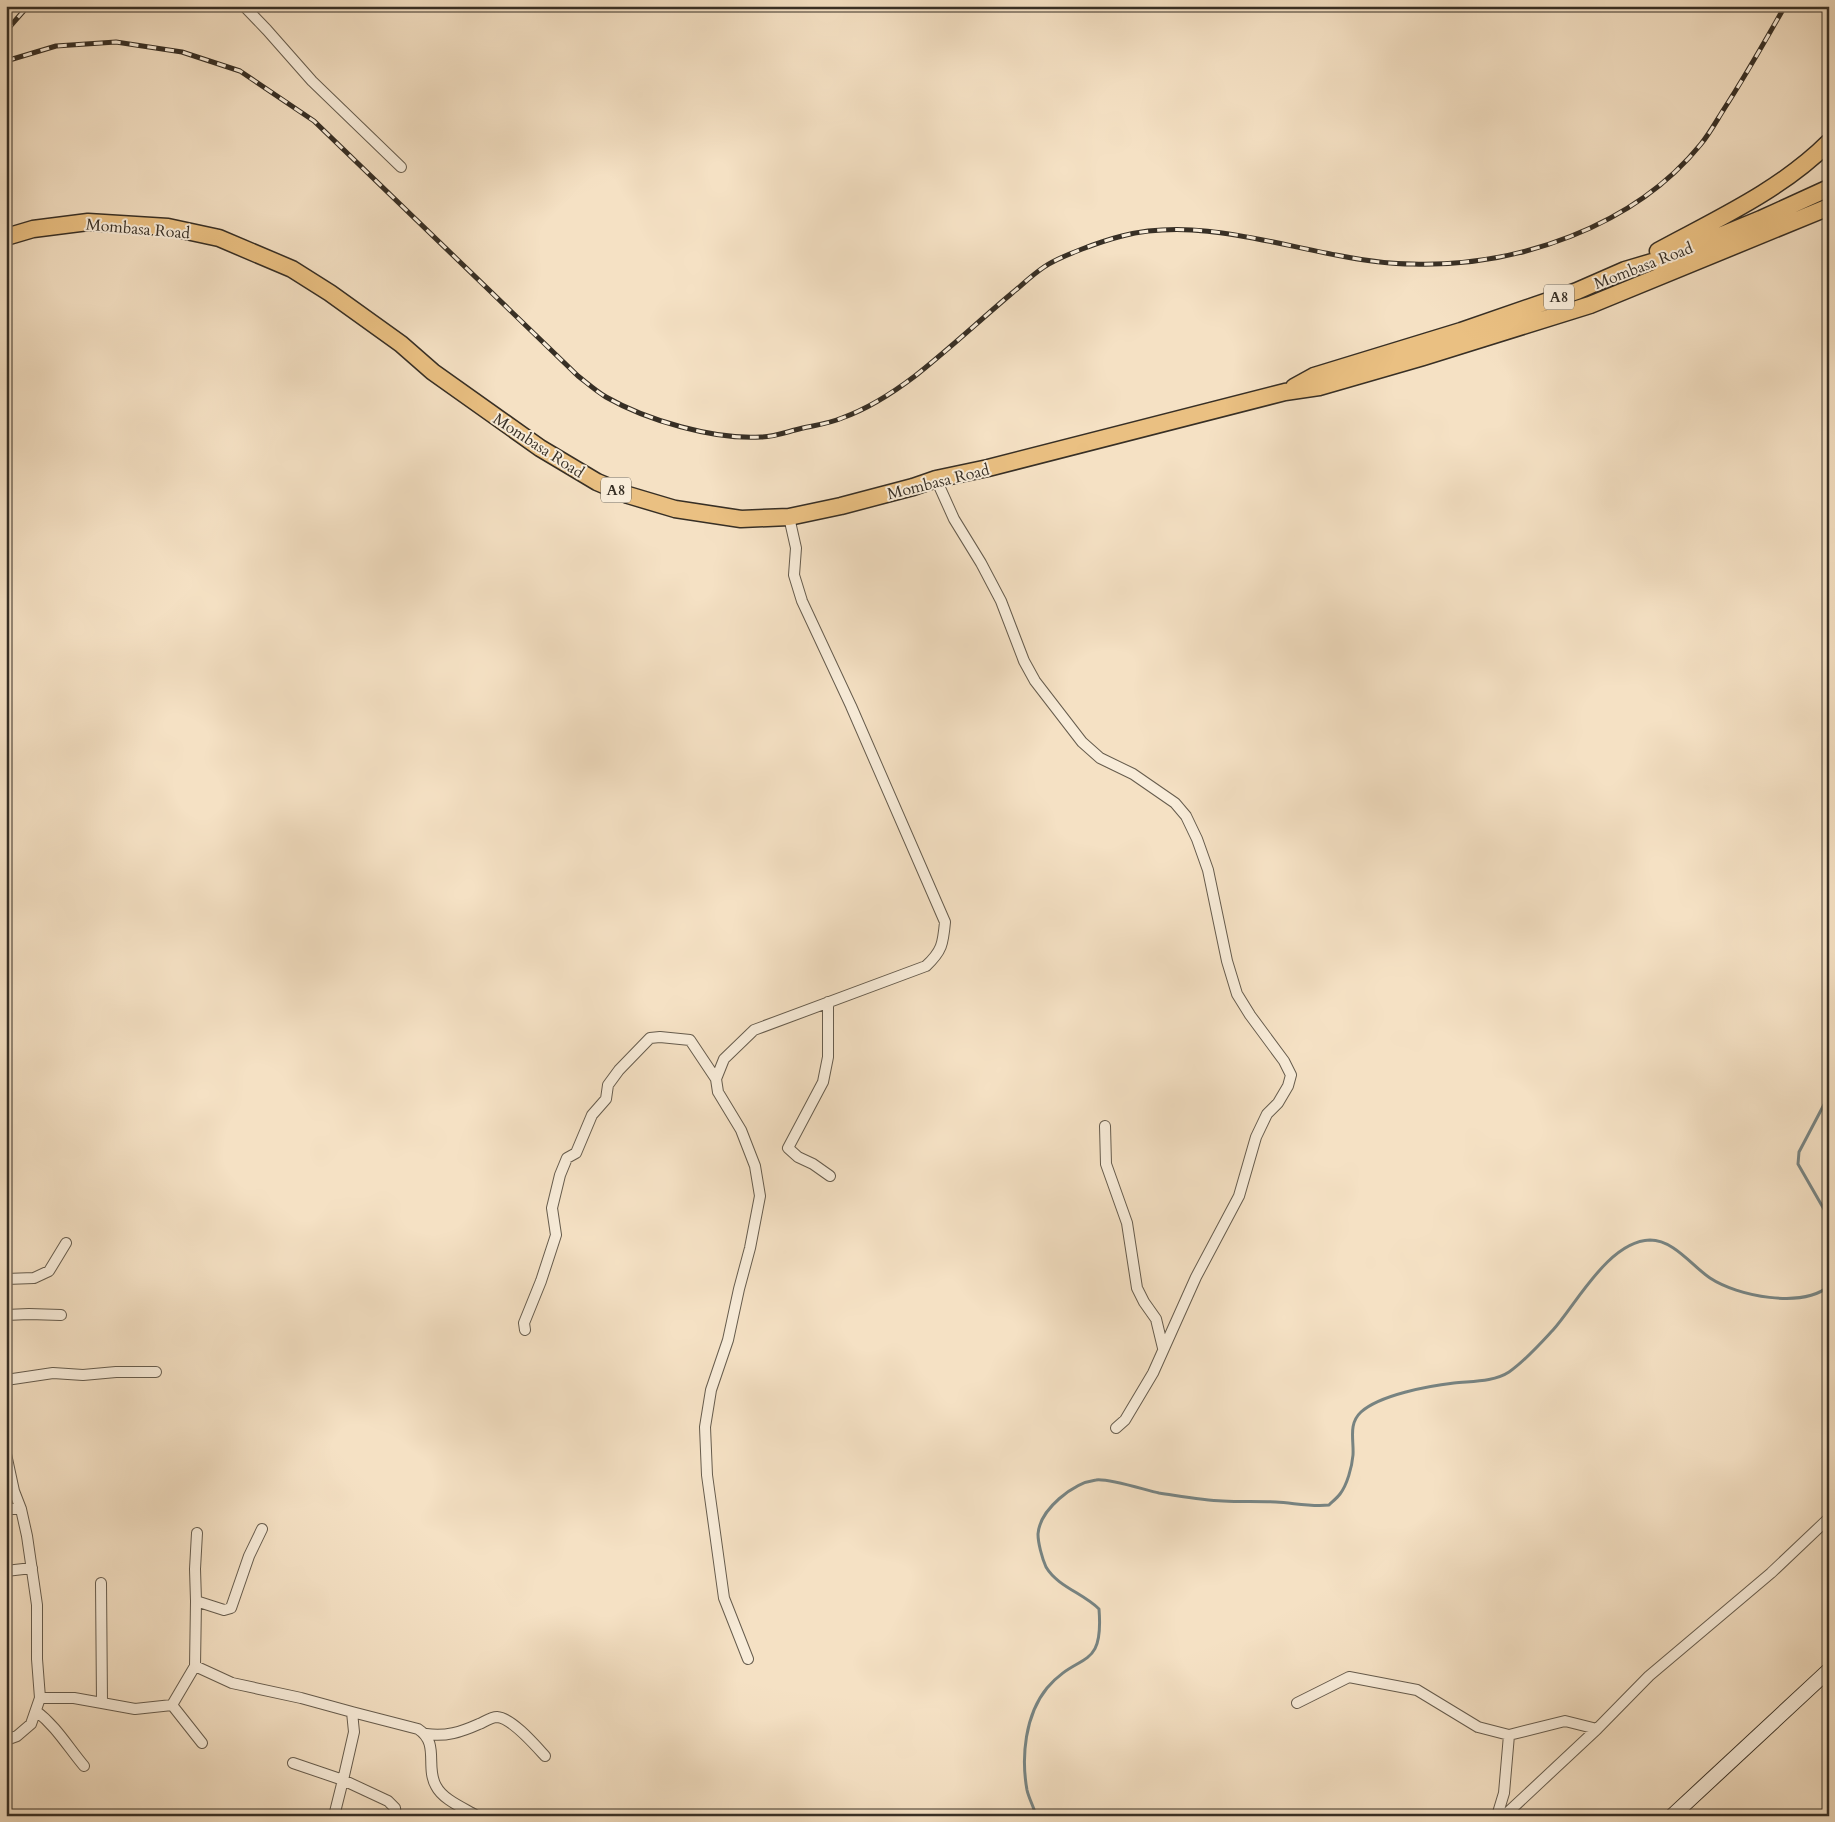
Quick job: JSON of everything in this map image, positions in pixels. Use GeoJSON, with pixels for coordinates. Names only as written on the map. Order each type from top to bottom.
{"type":"FeatureCollection","features":[{"type":"Feature","properties":{"kind":"highway"},"geometry":{"type":"LineString","coordinates":[[1625,270],[1757,197],[1818,153],[1829,142]]}},
{"type":"Feature","properties":{"kind":"highway","name":"Mombasa Road"},"geometry":{"type":"LineString","coordinates":[[1285,392],[1314,376],[1461,331],[1577,291],[1625,270],[1669,257],[1761,219],[1829,188]]}},
{"type":"Feature","properties":{"kind":"highway","name":"Mombasa Road"},"geometry":{"type":"LineString","coordinates":[[6,237],[60,224],[88,222],[168,227],[219,238],[292,269],[330,293],[401,344],[433,372],[532,443],[597,482],[628,495],[675,509],[741,519],[789,517],[1285,392],[1319,387],[1590,305],[1829,207]]}},
{"type":"Feature","properties":{"kind":"main road"},"geometry":{"type":"LineString","coordinates":[[1672,1816],[1829,1670]]}},
{"type":"Feature","properties":{"kind":"street"},"geometry":{"type":"LineString","coordinates":[[244,6],[312,81],[401,167]]}},
{"type":"Feature","properties":{"kind":"street"},"geometry":{"type":"LineString","coordinates":[[936,479],[954,520],[1001,600],[1024,661],[1036,681],[1082,742],[1100,758],[1132,774],[1175,803],[1186,816],[1197,839],[1208,870],[1227,961],[1237,994],[1284,1061],[1291,1075],[1288,1086],[1278,1103],[1267,1114],[1256,1137],[1239,1196],[1196,1277],[1153,1373],[1125,1420],[1116,1428]]}},
{"type":"Feature","properties":{"kind":"street"},"geometry":{"type":"LineString","coordinates":[[716,1079],[724,1059],[754,1030],[926,966],[938,955],[945,922],[851,706],[802,601],[794,575],[796,548],[789,517]]}},
{"type":"Feature","properties":{"kind":"street"},"geometry":{"type":"LineString","coordinates":[[828,1002],[828,1049],[823,1082],[788,1148],[798,1157],[813,1164],[830,1176]]}},
{"type":"Feature","properties":{"kind":"street"},"geometry":{"type":"LineString","coordinates":[[525,1330],[524,1323],[541,1281],[556,1234],[552,1208],[560,1175],[567,1158],[576,1153],[592,1115],[606,1099],[608,1086],[619,1070],[650,1038],[690,1040],[716,1079],[718,1092],[740,1130],[755,1166],[760,1196],[750,1248],[728,1340],[711,1390],[705,1427],[708,1483],[724,1598],[748,1660]]}},
{"type":"Feature","properties":{"kind":"street"},"geometry":{"type":"LineString","coordinates":[[1105,1126],[1106,1164],[1127,1223],[1137,1288],[1156,1319],[1163,1348]]}},
{"type":"Feature","properties":{"kind":"street"},"geometry":{"type":"LineString","coordinates":[[6,1279],[34,1278],[49,1271],[66,1243]]}},
{"type":"Feature","properties":{"kind":"street"},"geometry":{"type":"LineString","coordinates":[[6,1315],[61,1315]]}},
{"type":"Feature","properties":{"kind":"street"},"geometry":{"type":"LineString","coordinates":[[6,1380],[53,1373],[82,1375],[116,1372],[156,1372]]}},
{"type":"Feature","properties":{"kind":"street"},"geometry":{"type":"LineString","coordinates":[[6,1454],[14,1491],[28,1536],[38,1605],[37,1659],[40,1698],[31,1724],[17,1736],[6,1740]]}},
{"type":"Feature","properties":{"kind":"street"},"geometry":{"type":"LineString","coordinates":[[6,1509],[21,1509]]}},
{"type":"Feature","properties":{"kind":"street"},"geometry":{"type":"LineString","coordinates":[[1504,1816],[1597,1729],[1649,1676],[1771,1573],[1829,1518]]}},
{"type":"Feature","properties":{"kind":"street"},"geometry":{"type":"LineString","coordinates":[[196,1601],[224,1610],[230,1608],[249,1556],[262,1529]]}},
{"type":"Feature","properties":{"kind":"street"},"geometry":{"type":"LineString","coordinates":[[172,1705],[195,1666],[196,1601],[194,1569],[197,1533]]}},
{"type":"Feature","properties":{"kind":"street"},"geometry":{"type":"LineString","coordinates":[[6,1571],[32,1568]]}},
{"type":"Feature","properties":{"kind":"street"},"geometry":{"type":"LineString","coordinates":[[101,1583],[102,1703]]}},
{"type":"Feature","properties":{"kind":"street"},"geometry":{"type":"LineString","coordinates":[[195,1666],[232,1683],[301,1698],[418,1729],[426,1734],[438,1736],[457,1734],[496,1717],[514,1726],[531,1740],[545,1756]]}},
{"type":"Feature","properties":{"kind":"street"},"geometry":{"type":"LineString","coordinates":[[1297,1703],[1349,1677],[1417,1690],[1478,1727],[1509,1736],[1565,1721],[1597,1729]]}},
{"type":"Feature","properties":{"kind":"street"},"geometry":{"type":"LineString","coordinates":[[40,1698],[81,1698],[135,1710],[172,1705]]}},
{"type":"Feature","properties":{"kind":"street"},"geometry":{"type":"LineString","coordinates":[[172,1705],[202,1744]]}},
{"type":"Feature","properties":{"kind":"street"},"geometry":{"type":"LineString","coordinates":[[36,1711],[56,1729],[84,1766]]}},
{"type":"Feature","properties":{"kind":"street"},"geometry":{"type":"LineString","coordinates":[[334,1816],[354,1732],[352,1712]]}},
{"type":"Feature","properties":{"kind":"street"},"geometry":{"type":"LineString","coordinates":[[426,1734],[430,1743],[432,1775],[436,1786],[443,1795],[477,1816]]}},
{"type":"Feature","properties":{"kind":"street"},"geometry":{"type":"LineString","coordinates":[[1497,1816],[1504,1793],[1509,1736]]}},
{"type":"Feature","properties":{"kind":"street"},"geometry":{"type":"LineString","coordinates":[[293,1763],[343,1780],[388,1801],[395,1808],[396,1816]]}},
{"type":"Feature","properties":{"kind":"waterway"},"geometry":{"type":"LineString","coordinates":[[1829,1095],[1799,1152],[1798,1164],[1829,1218]]}},
{"type":"Feature","properties":{"kind":"waterway"},"geometry":{"type":"LineString","coordinates":[[1036,1816],[1028,1793],[1024,1764],[1029,1723],[1047,1688],[1058,1677],[1093,1652],[1097,1643],[1099,1629],[1099,1609],[1093,1603],[1057,1580],[1046,1567],[1040,1550],[1038,1534],[1040,1525],[1051,1507],[1068,1492],[1087,1482],[1102,1480],[1118,1482],[1159,1493],[1207,1500],[1276,1502],[1316,1506],[1329,1505],[1340,1494],[1349,1476],[1353,1455],[1352,1432],[1354,1422],[1361,1412],[1369,1406],[1405,1392],[1443,1384],[1496,1378],[1509,1372],[1527,1358],[1553,1330],[1595,1275],[1621,1251],[1635,1243],[1650,1240],[1667,1244],[1710,1278],[1752,1295],[1787,1298],[1803,1297],[1817,1293],[1829,1286]]}},
{"type":"Feature","properties":{"kind":"railway"},"geometry":{"type":"LineString","coordinates":[[6,31],[28,6]]}},
{"type":"Feature","properties":{"kind":"railway"},"geometry":{"type":"LineString","coordinates":[[6,61],[56,46],[116,42],[182,52],[240,71],[314,121],[578,376],[606,397],[640,413],[681,427],[723,435],[761,437],[774,436],[831,422],[871,405],[915,376],[1044,267],[1082,249],[1122,236],[1148,231],[1202,231],[1229,234],[1364,260],[1413,264],[1452,263],[1492,258],[1532,249],[1571,236],[1608,219],[1642,198],[1674,173],[1701,144],[1740,83],[1785,6]]}}]}
